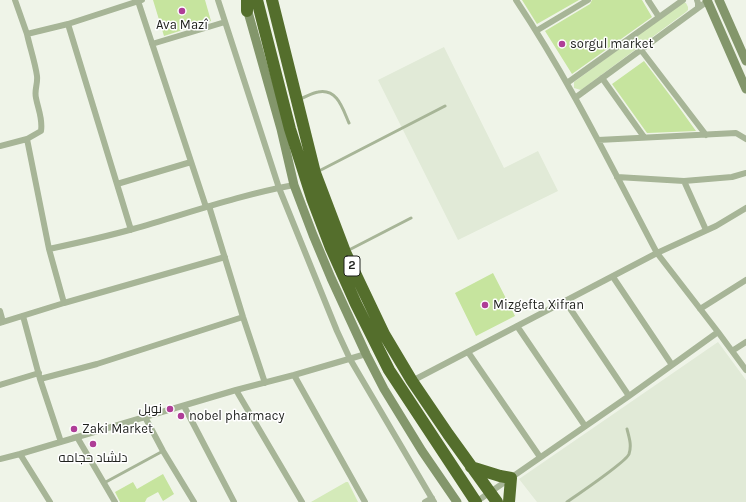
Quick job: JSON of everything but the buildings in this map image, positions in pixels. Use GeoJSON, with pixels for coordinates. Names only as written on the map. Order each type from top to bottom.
{"type":"FeatureCollection","features":[{"type":"Feature","properties":{"kind":"highway","name":"2"},"geometry":{"type":"LineString","coordinates":[[257,0],[290,129],[312,198],[331,248],[356,304],[389,370],[476,502]]}},
{"type":"Feature","properties":{"kind":"highway","name":"2"},"geometry":{"type":"LineString","coordinates":[[272,0],[315,173],[345,252],[384,334],[412,381],[493,497]]}},
{"type":"Feature","properties":{"kind":"highway"},"geometry":{"type":"LineString","coordinates":[[472,467],[511,478],[509,502]]}},
{"type":"Feature","properties":{"kind":"main road"},"geometry":{"type":"LineString","coordinates":[[708,0],[746,89]]}},
{"type":"Feature","properties":{"kind":"main road"},"geometry":{"type":"LineString","coordinates":[[719,0],[746,61]]}},
{"type":"Feature","properties":{"kind":"main road"},"geometry":{"type":"LineString","coordinates":[[246,4],[281,129],[294,185],[328,271],[366,354],[384,389],[422,451],[457,502]]}},
{"type":"Feature","properties":{"kind":"street"},"geometry":{"type":"LineString","coordinates":[[0,146],[27,139],[41,131],[42,124],[35,96],[35,90],[38,84],[37,76],[27,34],[15,0]]}},
{"type":"Feature","properties":{"kind":"street"},"geometry":{"type":"LineString","coordinates":[[218,0],[279,188],[350,359],[433,500],[425,502]]}},
{"type":"Feature","properties":{"kind":"street"},"geometry":{"type":"LineString","coordinates":[[516,0],[567,83],[658,254],[746,370]]}},
{"type":"Feature","properties":{"kind":"street"},"geometry":{"type":"LineString","coordinates":[[536,31],[588,0]]}},
{"type":"Feature","properties":{"kind":"street"},"geometry":{"type":"LineString","coordinates":[[648,0],[658,17]]}},
{"type":"Feature","properties":{"kind":"street"},"geometry":{"type":"LineString","coordinates":[[567,83],[683,0]]}},
{"type":"Feature","properties":{"kind":"street"},"geometry":{"type":"LineString","coordinates":[[698,0],[698,8]]}},
{"type":"Feature","properties":{"kind":"street"},"geometry":{"type":"LineString","coordinates":[[575,98],[708,0]]}},
{"type":"Feature","properties":{"kind":"street"},"geometry":{"type":"LineString","coordinates":[[27,34],[68,24],[140,1],[152,44],[225,258],[264,383]]}},
{"type":"Feature","properties":{"kind":"street"},"geometry":{"type":"LineString","coordinates":[[152,44],[225,22]]}},
{"type":"Feature","properties":{"kind":"street"},"geometry":{"type":"LineString","coordinates":[[68,24],[131,230]]}},
{"type":"Feature","properties":{"kind":"street"},"geometry":{"type":"LineString","coordinates":[[641,50],[706,135]]}},
{"type":"Feature","properties":{"kind":"street"},"geometry":{"type":"LineString","coordinates":[[602,78],[644,137]]}},
{"type":"Feature","properties":{"kind":"street"},"geometry":{"type":"LineString","coordinates":[[598,140],[736,133],[746,138]]}},
{"type":"Feature","properties":{"kind":"street"},"geometry":{"type":"LineString","coordinates":[[27,139],[50,249],[64,303]]}},
{"type":"Feature","properties":{"kind":"street"},"geometry":{"type":"LineString","coordinates":[[117,184],[191,162]]}},
{"type":"Feature","properties":{"kind":"street"},"geometry":{"type":"LineString","coordinates":[[617,177],[684,181],[732,178],[746,172]]}},
{"type":"Feature","properties":{"kind":"street"},"geometry":{"type":"LineString","coordinates":[[684,181],[706,230]]}},
{"type":"Feature","properties":{"kind":"street"},"geometry":{"type":"LineString","coordinates":[[50,249],[131,230],[208,207],[294,185]]}},
{"type":"Feature","properties":{"kind":"street"},"geometry":{"type":"LineString","coordinates":[[412,381],[565,301],[725,221],[746,208]]}},
{"type":"Feature","properties":{"kind":"street"},"geometry":{"type":"LineString","coordinates":[[0,310],[1,322],[225,258]]}},
{"type":"Feature","properties":{"kind":"street"},"geometry":{"type":"LineString","coordinates":[[613,277],[672,365]]}},
{"type":"Feature","properties":{"kind":"street"},"geometry":{"type":"LineString","coordinates":[[700,309],[746,280]]}},
{"type":"Feature","properties":{"kind":"street"},"geometry":{"type":"LineString","coordinates":[[565,301],[629,396]]}},
{"type":"Feature","properties":{"kind":"street"},"geometry":{"type":"LineString","coordinates":[[23,316],[61,442]]}},
{"type":"Feature","properties":{"kind":"street"},"geometry":{"type":"LineString","coordinates":[[0,385],[97,364],[243,317]]}},
{"type":"Feature","properties":{"kind":"street"},"geometry":{"type":"LineString","coordinates":[[517,326],[585,426]]}},
{"type":"Feature","properties":{"kind":"street"},"geometry":{"type":"LineString","coordinates":[[476,502],[493,497],[511,478],[718,332]]}},
{"type":"Feature","properties":{"kind":"street"},"geometry":{"type":"LineString","coordinates":[[732,351],[746,342]]}},
{"type":"Feature","properties":{"kind":"street"},"geometry":{"type":"LineString","coordinates":[[468,352],[540,457]]}},
{"type":"Feature","properties":{"kind":"street"},"geometry":{"type":"LineString","coordinates":[[0,459],[236,390],[366,354]]}},
{"type":"Feature","properties":{"kind":"street"},"geometry":{"type":"LineString","coordinates":[[294,375],[366,502]]}},
{"type":"Feature","properties":{"kind":"street"},"geometry":{"type":"LineString","coordinates":[[236,390],[302,502]]}},
{"type":"Feature","properties":{"kind":"street"},"geometry":{"type":"LineString","coordinates":[[184,406],[234,502]]}},
{"type":"Feature","properties":{"kind":"street"},"geometry":{"type":"LineString","coordinates":[[145,417],[163,451],[194,502]]}},
{"type":"Feature","properties":{"kind":"street"},"geometry":{"type":"LineString","coordinates":[[71,438],[77,437],[115,502]]}},
{"type":"Feature","properties":{"kind":"street"},"geometry":{"type":"LineString","coordinates":[[20,454],[50,502]]}},
{"type":"Feature","properties":{"kind":"lane"},"geometry":{"type":"LineString","coordinates":[[297,100],[318,92],[325,92],[334,95],[338,99],[349,123]]}},
{"type":"Feature","properties":{"kind":"lane"},"geometry":{"type":"LineString","coordinates":[[315,173],[445,106]]}},
{"type":"Feature","properties":{"kind":"lane"},"geometry":{"type":"LineString","coordinates":[[345,252],[411,218]]}},
{"type":"Feature","properties":{"kind":"lane"},"geometry":{"type":"LineString","coordinates":[[567,502],[620,464],[629,455],[630,445],[627,429]]}},
{"type":"Feature","properties":{"kind":"lane"},"geometry":{"type":"LineString","coordinates":[[104,483],[163,451]]}},
{"type":"Feature","properties":{"kind":"shaded area"},"geometry":{"type":"Polygon","coordinates":[[[444,47],[504,168],[538,151],[558,191],[458,240],[378,80],[444,47]]]}},
{"type":"Feature","properties":{"kind":"shaded area"},"geometry":{"type":"Polygon","coordinates":[[[718,342],[746,380],[746,502],[537,502],[519,479],[718,342]]]}},
{"type":"Feature","properties":{"kind":"green space"},"geometry":{"type":"Polygon","coordinates":[[[683,2],[686,3],[688,7],[686,12],[581,90],[574,88],[574,82],[683,2]]]}},
{"type":"Feature","properties":{"kind":"green space"},"geometry":{"type":"Polygon","coordinates":[[[348,482],[358,502],[311,502],[348,482]]]}},
{"type":"Feature","properties":{"kind":"place","name":"Ava Mazî"},"geometry":{"type":"Point","coordinates":[182,11]}},
{"type":"Feature","properties":{"kind":"place","name":"sorgul market"},"geometry":{"type":"Point","coordinates":[562,44]}},
{"type":"Feature","properties":{"kind":"place","name":"Mizgefta Xifran"},"geometry":{"type":"Point","coordinates":[485,305]}},
{"type":"Feature","properties":{"kind":"place","name":"نوبل"},"geometry":{"type":"Point","coordinates":[170,409]}},
{"type":"Feature","properties":{"kind":"place","name":"nobel pharmacy"},"geometry":{"type":"Point","coordinates":[181,416]}},
{"type":"Feature","properties":{"kind":"place","name":"Zaki Market"},"geometry":{"type":"Point","coordinates":[74,429]}},
{"type":"Feature","properties":{"kind":"place","name":"دلشاد حجامه"},"geometry":{"type":"Point","coordinates":[93,444]}}]}
